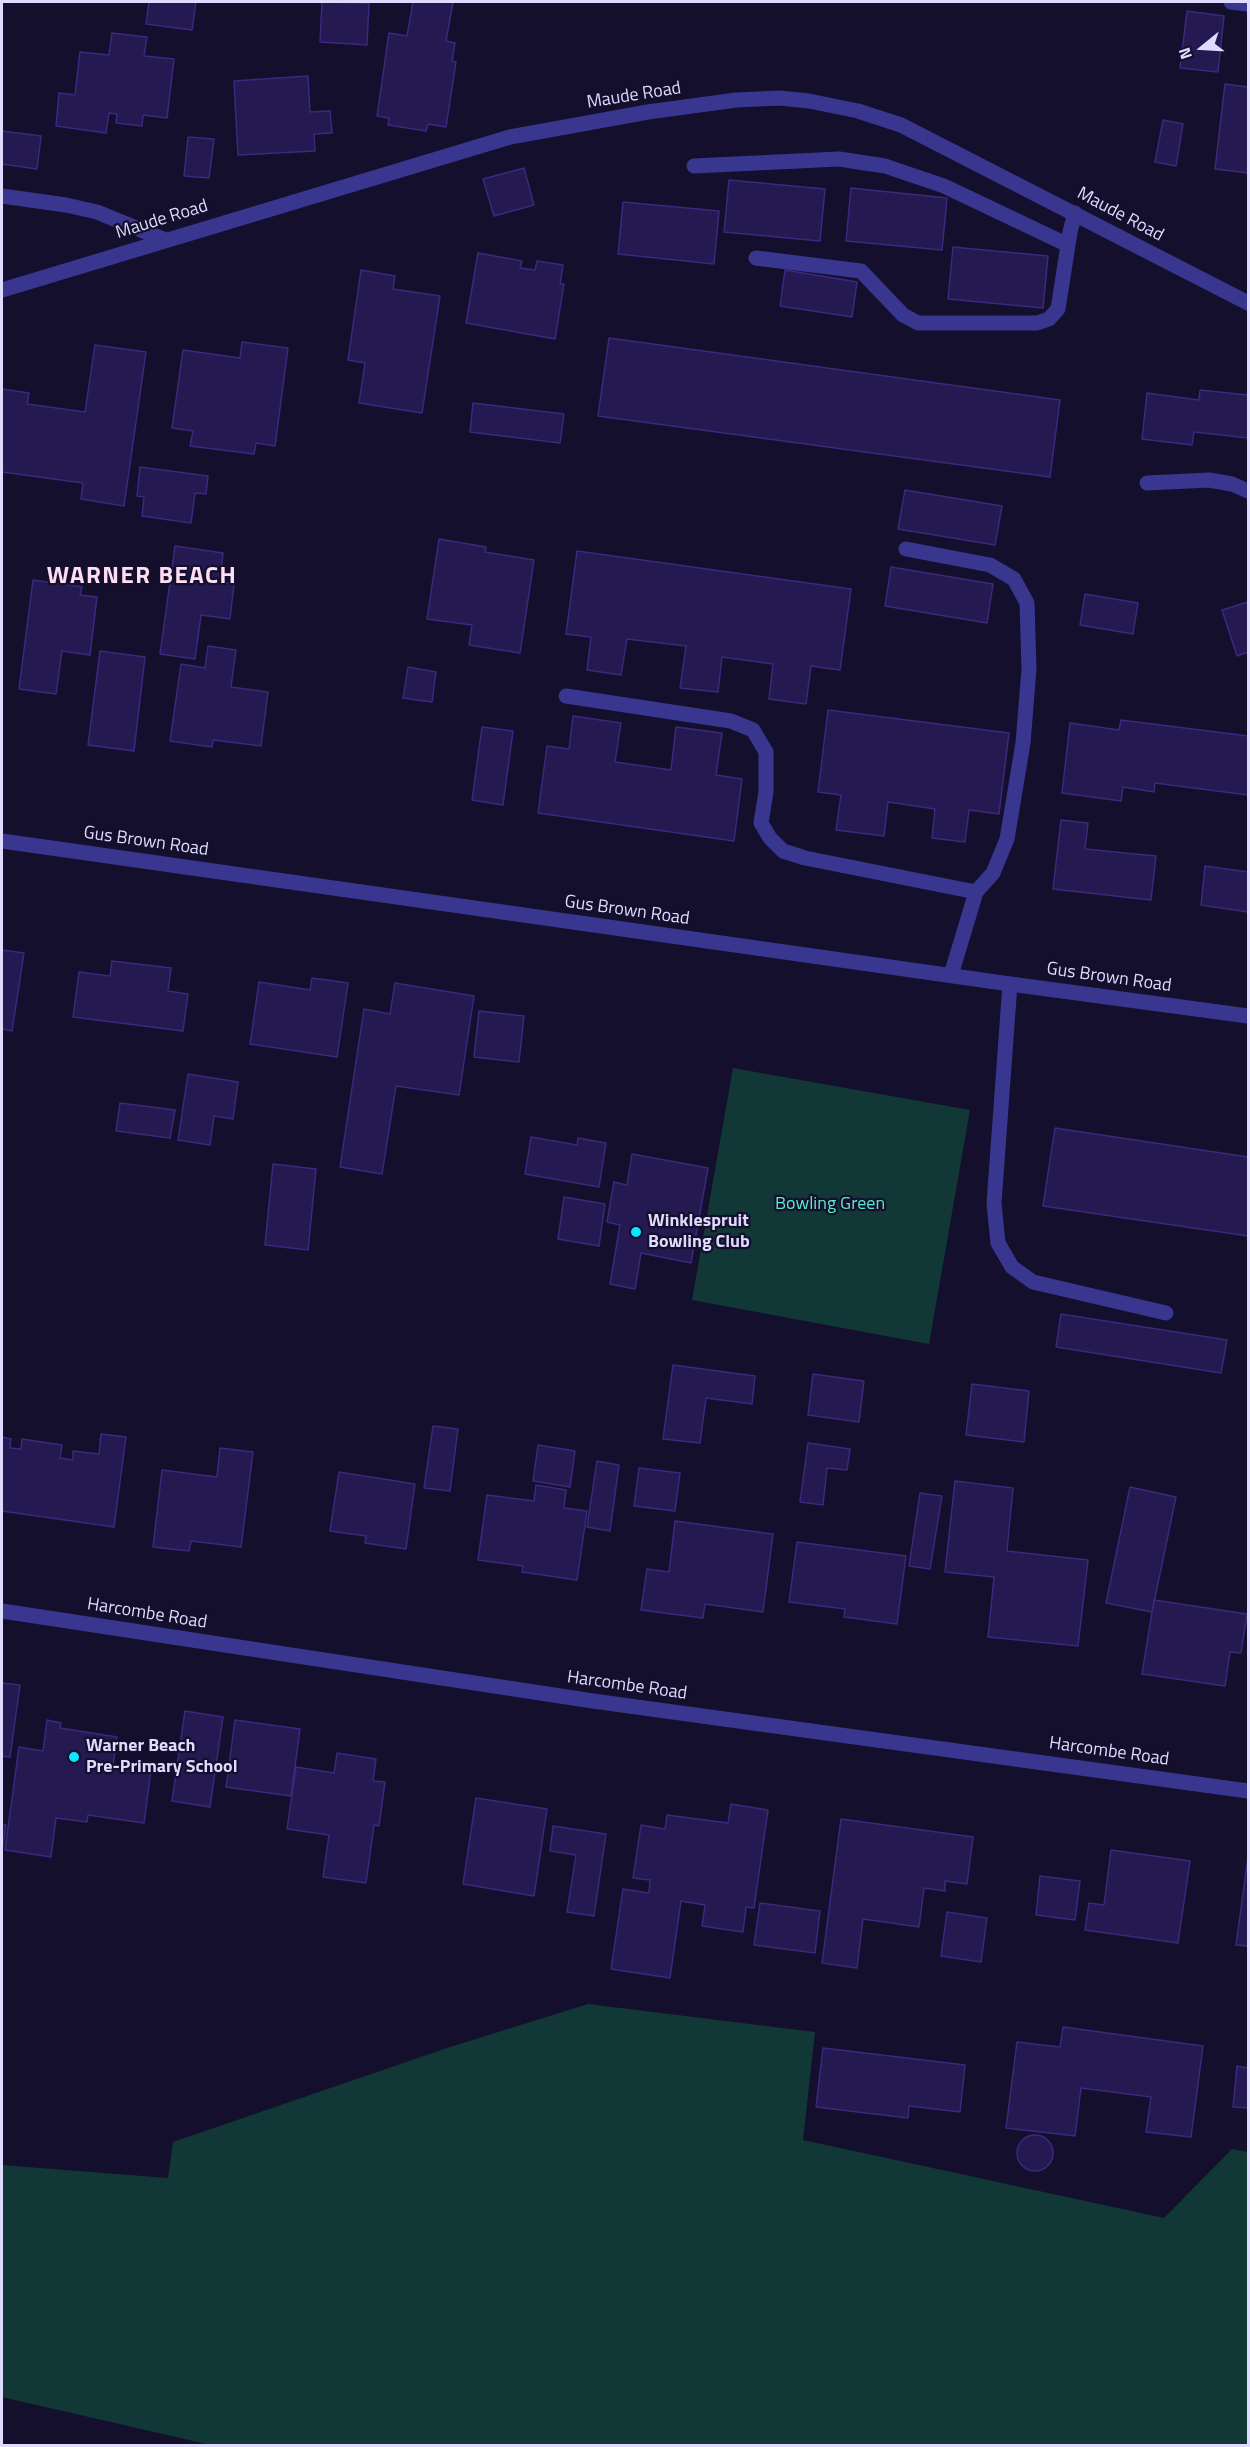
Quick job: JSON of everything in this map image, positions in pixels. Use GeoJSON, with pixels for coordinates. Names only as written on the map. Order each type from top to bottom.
{"type":"FeatureCollection","features":[{"type":"Feature","properties":{"kind":"street"},"geometry":{"type":"LineString","coordinates":[[1231,2],[1248,4]]}},
{"type":"Feature","properties":{"kind":"street","name":"Maude Road"},"geometry":{"type":"LineString","coordinates":[[2,290],[163,239],[510,137],[648,112],[736,100],[779,98],[809,101],[858,111],[901,125],[1248,303]]}},
{"type":"Feature","properties":{"kind":"street"},"geometry":{"type":"LineString","coordinates":[[694,166],[840,159],[885,166],[944,186],[1068,244]]}},
{"type":"Feature","properties":{"kind":"street"},"geometry":{"type":"LineString","coordinates":[[2,196],[97,212],[163,239]]}},
{"type":"Feature","properties":{"kind":"street"},"geometry":{"type":"LineString","coordinates":[[756,258],[861,271],[903,315],[918,323],[1037,323],[1049,319],[1058,309],[1075,213]]}},
{"type":"Feature","properties":{"kind":"street"},"geometry":{"type":"LineString","coordinates":[[1147,483],[1209,480],[1232,484],[1248,491]]}},
{"type":"Feature","properties":{"kind":"street"},"geometry":{"type":"LineString","coordinates":[[906,549],[990,565],[1014,579],[1028,603],[1029,669],[1023,743],[1007,839],[993,873],[976,892],[951,975]]}},
{"type":"Feature","properties":{"kind":"street"},"geometry":{"type":"LineString","coordinates":[[566,696],[730,722],[753,729],[766,752],[766,792],[762,823],[770,838],[783,850],[805,858],[976,892]]}},
{"type":"Feature","properties":{"kind":"street","name":"Gus Brown Road"},"geometry":{"type":"LineString","coordinates":[[2,841],[1248,1016]]}},
{"type":"Feature","properties":{"kind":"street"},"geometry":{"type":"LineString","coordinates":[[1010,984],[994,1203],[998,1243],[1012,1267],[1033,1282],[1166,1313]]}},
{"type":"Feature","properties":{"kind":"street","name":"Harcombe Road"},"geometry":{"type":"LineString","coordinates":[[2,1611],[581,1699],[1248,1791]]}},
{"type":"Feature","properties":{"kind":"green space","name":"Bowling Green"},"geometry":{"type":"Polygon","coordinates":[[[733,1068],[970,1110],[929,1344],[692,1300],[733,1068]]]}},
{"type":"Feature","properties":{"kind":"green space"},"geometry":{"type":"Polygon","coordinates":[[[588,2004],[815,2032],[803,2140],[1164,2218],[1232,2149],[1248,2152],[1248,2445],[215,2446],[2,2397],[2,2165],[168,2178],[173,2142],[447,2048],[588,2004]]]}},
{"type":"Feature","properties":{"kind":"building"},"geometry":{"type":"Polygon","coordinates":[[[149,2],[196,2],[192,30],[146,24],[149,2]]]}},
{"type":"Feature","properties":{"kind":"building"},"geometry":{"type":"Polygon","coordinates":[[[322,2],[369,3],[367,45],[320,42],[322,2]]]}},
{"type":"Feature","properties":{"kind":"building"},"geometry":{"type":"Polygon","coordinates":[[[413,2],[453,2],[446,41],[455,43],[452,61],[456,62],[446,127],[428,124],[426,131],[388,125],[389,118],[377,116],[389,33],[407,36],[413,2]]]}},
{"type":"Feature","properties":{"kind":"building"},"geometry":{"type":"Polygon","coordinates":[[[1187,11],[1224,16],[1218,72],[1180,68],[1187,11]]]}},
{"type":"Feature","properties":{"kind":"building"},"geometry":{"type":"Polygon","coordinates":[[[112,33],[147,37],[144,56],[174,59],[167,118],[143,115],[142,126],[116,123],[117,114],[109,113],[106,133],[56,126],[59,93],[75,95],[80,52],[109,55],[112,33]]]}},
{"type":"Feature","properties":{"kind":"building"},"geometry":{"type":"Polygon","coordinates":[[[308,76],[310,112],[330,111],[332,133],[314,134],[315,151],[238,155],[234,81],[308,76]]]}},
{"type":"Feature","properties":{"kind":"building"},"geometry":{"type":"Polygon","coordinates":[[[1225,84],[1248,87],[1248,173],[1215,169],[1225,84]]]}},
{"type":"Feature","properties":{"kind":"building"},"geometry":{"type":"Polygon","coordinates":[[[1163,120],[1183,124],[1176,166],[1155,162],[1163,120]]]}},
{"type":"Feature","properties":{"kind":"building"},"geometry":{"type":"Polygon","coordinates":[[[2,131],[41,136],[37,169],[2,164],[2,131]]]}},
{"type":"Feature","properties":{"kind":"building"},"geometry":{"type":"Polygon","coordinates":[[[188,137],[214,139],[209,178],[184,176],[188,137]]]}},
{"type":"Feature","properties":{"kind":"building"},"geometry":{"type":"Polygon","coordinates":[[[524,168],[534,205],[494,216],[483,179],[524,168]]]}},
{"type":"Feature","properties":{"kind":"building"},"geometry":{"type":"Polygon","coordinates":[[[729,180],[825,189],[820,241],[724,232],[729,180]]]}},
{"type":"Feature","properties":{"kind":"building"},"geometry":{"type":"Polygon","coordinates":[[[851,188],[947,198],[942,250],[846,241],[851,188]]]}},
{"type":"Feature","properties":{"kind":"building"},"geometry":{"type":"Polygon","coordinates":[[[623,202],[719,211],[714,264],[618,254],[623,202]]]}},
{"type":"Feature","properties":{"kind":"building"},"geometry":{"type":"Polygon","coordinates":[[[953,247],[1048,256],[1043,308],[948,299],[953,247]]]}},
{"type":"Feature","properties":{"kind":"building"},"geometry":{"type":"Polygon","coordinates":[[[478,253],[522,261],[520,268],[535,270],[537,261],[563,265],[560,284],[564,284],[555,339],[466,323],[478,253]]]}},
{"type":"Feature","properties":{"kind":"building"},"geometry":{"type":"Polygon","coordinates":[[[361,270],[395,276],[393,289],[440,296],[422,413],[359,403],[365,363],[348,360],[361,270]]]}},
{"type":"Feature","properties":{"kind":"building"},"geometry":{"type":"Polygon","coordinates":[[[785,270],[857,282],[852,317],[780,306],[785,270]]]}},
{"type":"Feature","properties":{"kind":"building"},"geometry":{"type":"Polygon","coordinates":[[[609,338],[1060,400],[1050,477],[598,416],[609,338]]]}},
{"type":"Feature","properties":{"kind":"building"},"geometry":{"type":"Polygon","coordinates":[[[242,342],[288,348],[275,446],[256,443],[254,454],[190,446],[193,431],[172,428],[183,350],[240,358],[242,342]]]}},
{"type":"Feature","properties":{"kind":"building"},"geometry":{"type":"Polygon","coordinates":[[[95,345],[146,352],[124,506],[81,499],[83,483],[2,472],[2,389],[29,393],[27,404],[85,412],[95,345]]]}},
{"type":"Feature","properties":{"kind":"building"},"geometry":{"type":"Polygon","coordinates":[[[1200,390],[1248,395],[1248,438],[1194,432],[1192,445],[1142,439],[1147,393],[1199,400],[1200,390]]]}},
{"type":"Feature","properties":{"kind":"building"},"geometry":{"type":"Polygon","coordinates":[[[473,403],[564,414],[560,443],[470,432],[473,403]]]}},
{"type":"Feature","properties":{"kind":"building"},"geometry":{"type":"Polygon","coordinates":[[[140,467],[208,476],[206,494],[195,493],[191,523],[142,516],[144,497],[137,496],[140,467]]]}},
{"type":"Feature","properties":{"kind":"building"},"geometry":{"type":"Polygon","coordinates":[[[905,490],[1002,506],[995,545],[898,529],[905,490]]]}},
{"type":"Feature","properties":{"kind":"building"},"geometry":{"type":"Polygon","coordinates":[[[439,539],[486,547],[485,552],[534,560],[520,653],[469,645],[472,625],[427,619],[439,539]]]}},
{"type":"Feature","properties":{"kind":"building"},"geometry":{"type":"Polygon","coordinates":[[[175,546],[223,553],[220,582],[234,584],[230,619],[201,615],[195,659],[160,654],[175,546]]]}},
{"type":"Feature","properties":{"kind":"building"},"geometry":{"type":"Polygon","coordinates":[[[577,551],[851,589],[840,670],[811,666],[806,704],[769,699],[773,664],[722,657],[718,692],[680,688],[686,646],[627,639],[621,675],[587,670],[591,637],[566,634],[577,551]]]}},
{"type":"Feature","properties":{"kind":"building"},"geometry":{"type":"Polygon","coordinates":[[[891,567],[993,584],[987,623],[885,606],[891,567]]]}},
{"type":"Feature","properties":{"kind":"building"},"geometry":{"type":"Polygon","coordinates":[[[33,580],[82,587],[80,595],[97,597],[90,655],[62,651],[56,694],[19,689],[33,580]]]}},
{"type":"Feature","properties":{"kind":"building"},"geometry":{"type":"Polygon","coordinates":[[[1085,594],[1138,603],[1133,634],[1080,625],[1085,594]]]}},
{"type":"Feature","properties":{"kind":"building"},"geometry":{"type":"Polygon","coordinates":[[[1248,602],[1248,652],[1237,656],[1222,610],[1248,602]]]}},
{"type":"Feature","properties":{"kind":"building"},"geometry":{"type":"Polygon","coordinates":[[[208,646],[236,650],[231,687],[268,692],[261,746],[213,740],[212,747],[170,741],[181,664],[205,668],[208,646]]]}},
{"type":"Feature","properties":{"kind":"building"},"geometry":{"type":"Polygon","coordinates":[[[100,651],[145,657],[134,751],[88,745],[100,651]]]}},
{"type":"Feature","properties":{"kind":"building"},"geometry":{"type":"Polygon","coordinates":[[[408,667],[436,672],[432,702],[403,698],[408,667]]]}},
{"type":"Feature","properties":{"kind":"building"},"geometry":{"type":"Polygon","coordinates":[[[828,710],[1009,733],[999,814],[969,810],[965,842],[932,838],[935,809],[888,802],[884,836],[836,830],[841,795],[818,792],[828,710]]]}},
{"type":"Feature","properties":{"kind":"building"},"geometry":{"type":"Polygon","coordinates":[[[573,716],[621,723],[615,762],[671,770],[676,727],[722,733],[716,775],[742,779],[734,841],[538,813],[547,746],[569,749],[573,716]]]}},
{"type":"Feature","properties":{"kind":"building"},"geometry":{"type":"Polygon","coordinates":[[[1121,720],[1248,736],[1248,795],[1155,783],[1154,792],[1123,787],[1121,801],[1062,793],[1070,723],[1119,730],[1121,720]]]}},
{"type":"Feature","properties":{"kind":"building"},"geometry":{"type":"Polygon","coordinates":[[[482,727],[513,731],[503,805],[472,800],[482,727]]]}},
{"type":"Feature","properties":{"kind":"building"},"geometry":{"type":"Polygon","coordinates":[[[1061,820],[1088,823],[1085,849],[1156,856],[1151,900],[1053,889],[1061,820]]]}},
{"type":"Feature","properties":{"kind":"building"},"geometry":{"type":"Polygon","coordinates":[[[1205,866],[1248,872],[1248,912],[1201,905],[1205,866]]]}},
{"type":"Feature","properties":{"kind":"building"},"geometry":{"type":"Polygon","coordinates":[[[2,950],[24,953],[12,1031],[2,1029],[2,950]]]}},
{"type":"Feature","properties":{"kind":"building"},"geometry":{"type":"Polygon","coordinates":[[[112,961],[171,968],[168,991],[188,994],[183,1031],[73,1017],[79,972],[110,976],[112,961]]]}},
{"type":"Feature","properties":{"kind":"building"},"geometry":{"type":"Polygon","coordinates":[[[312,978],[348,983],[337,1057],[250,1044],[259,982],[310,990],[312,978]]]}},
{"type":"Feature","properties":{"kind":"building"},"geometry":{"type":"Polygon","coordinates":[[[395,983],[474,996],[459,1095],[396,1086],[382,1174],[340,1167],[364,1009],[390,1014],[395,983]]]}},
{"type":"Feature","properties":{"kind":"building"},"geometry":{"type":"Polygon","coordinates":[[[479,1011],[524,1016],[519,1062],[474,1057],[479,1011]]]}},
{"type":"Feature","properties":{"kind":"building"},"geometry":{"type":"Polygon","coordinates":[[[188,1074],[238,1082],[233,1119],[214,1116],[210,1145],[178,1140],[188,1074]]]}},
{"type":"Feature","properties":{"kind":"building"},"geometry":{"type":"Polygon","coordinates":[[[120,1103],[175,1110],[170,1138],[116,1131],[120,1103]]]}},
{"type":"Feature","properties":{"kind":"building"},"geometry":{"type":"Polygon","coordinates":[[[1055,1128],[1248,1157],[1248,1236],[1043,1206],[1055,1128]]]}},
{"type":"Feature","properties":{"kind":"building"},"geometry":{"type":"Polygon","coordinates":[[[531,1137],[577,1145],[578,1138],[606,1143],[599,1187],[525,1174],[531,1137]]]}},
{"type":"Feature","properties":{"kind":"building"},"geometry":{"type":"Polygon","coordinates":[[[632,1154],[708,1168],[691,1263],[641,1253],[635,1289],[610,1284],[620,1225],[607,1222],[614,1182],[627,1185],[632,1154]]]}},
{"type":"Feature","properties":{"kind":"building"},"geometry":{"type":"Polygon","coordinates":[[[273,1164],[316,1169],[308,1250],[265,1245],[273,1164]]]}},
{"type":"Feature","properties":{"kind":"building"},"geometry":{"type":"Polygon","coordinates":[[[564,1197],[605,1204],[599,1246],[558,1239],[564,1197]]]}},
{"type":"Feature","properties":{"kind":"building"},"geometry":{"type":"Polygon","coordinates":[[[1061,1314],[1227,1340],[1221,1373],[1056,1347],[1061,1314]]]}},
{"type":"Feature","properties":{"kind":"building"},"geometry":{"type":"Polygon","coordinates":[[[673,1365],[755,1376],[752,1404],[706,1398],[700,1443],[663,1439],[673,1365]]]}},
{"type":"Feature","properties":{"kind":"building"},"geometry":{"type":"Polygon","coordinates":[[[813,1374],[864,1381],[859,1422],[808,1415],[813,1374]]]}},
{"type":"Feature","properties":{"kind":"building"},"geometry":{"type":"Polygon","coordinates":[[[972,1384],[1029,1391],[1024,1442],[966,1435],[972,1384]]]}},
{"type":"Feature","properties":{"kind":"building"},"geometry":{"type":"Polygon","coordinates":[[[433,1426],[458,1429],[450,1491],[424,1488],[433,1426]]]}},
{"type":"Feature","properties":{"kind":"building"},"geometry":{"type":"Polygon","coordinates":[[[101,1434],[126,1437],[114,1527],[2,1511],[2,1437],[11,1439],[10,1448],[21,1449],[22,1439],[62,1445],[60,1458],[73,1460],[73,1451],[99,1454],[101,1434]]]}},
{"type":"Feature","properties":{"kind":"building"},"geometry":{"type":"Polygon","coordinates":[[[808,1443],[850,1449],[847,1470],[827,1468],[823,1505],[800,1502],[808,1443]]]}},
{"type":"Feature","properties":{"kind":"building"},"geometry":{"type":"Polygon","coordinates":[[[538,1445],[575,1451],[570,1487],[533,1481],[538,1445]]]}},
{"type":"Feature","properties":{"kind":"building"},"geometry":{"type":"Polygon","coordinates":[[[220,1448],[253,1452],[241,1547],[191,1541],[189,1551],[153,1547],[162,1470],[217,1477],[220,1448]]]}},
{"type":"Feature","properties":{"kind":"building"},"geometry":{"type":"Polygon","coordinates":[[[597,1461],[619,1465],[610,1531],[587,1527],[597,1461]]]}},
{"type":"Feature","properties":{"kind":"building"},"geometry":{"type":"Polygon","coordinates":[[[639,1468],[680,1473],[675,1511],[634,1506],[639,1468]]]}},
{"type":"Feature","properties":{"kind":"building"},"geometry":{"type":"Polygon","coordinates":[[[339,1472],[415,1484],[406,1549],[365,1543],[366,1536],[330,1531],[339,1472]]]}},
{"type":"Feature","properties":{"kind":"building"},"geometry":{"type":"Polygon","coordinates":[[[955,1481],[1013,1488],[1007,1551],[1088,1560],[1078,1646],[988,1637],[994,1577],[945,1572],[955,1481]]]}},
{"type":"Feature","properties":{"kind":"building"},"geometry":{"type":"Polygon","coordinates":[[[536,1485],[566,1490],[564,1508],[587,1511],[577,1580],[522,1572],[523,1566],[478,1560],[487,1495],[534,1501],[536,1485]]]}},
{"type":"Feature","properties":{"kind":"building"},"geometry":{"type":"Polygon","coordinates":[[[1130,1487],[1176,1497],[1152,1612],[1106,1603],[1130,1487]]]}},
{"type":"Feature","properties":{"kind":"building"},"geometry":{"type":"Polygon","coordinates":[[[920,1493],[942,1496],[930,1569],[909,1566],[920,1493]]]}},
{"type":"Feature","properties":{"kind":"building"},"geometry":{"type":"Polygon","coordinates":[[[675,1521],[773,1534],[763,1612],[705,1604],[703,1618],[641,1610],[647,1569],[669,1572],[675,1521]]]}},
{"type":"Feature","properties":{"kind":"building"},"geometry":{"type":"Polygon","coordinates":[[[797,1542],[906,1556],[897,1624],[844,1617],[845,1609],[789,1602],[797,1542]]]}},
{"type":"Feature","properties":{"kind":"building"},"geometry":{"type":"Polygon","coordinates":[[[1154,1600],[1247,1614],[1241,1653],[1230,1652],[1225,1686],[1142,1674],[1154,1600]]]}},
{"type":"Feature","properties":{"kind":"building"},"geometry":{"type":"Polygon","coordinates":[[[2,1683],[20,1685],[10,1757],[2,1756],[2,1683]]]}},
{"type":"Feature","properties":{"kind":"building"},"geometry":{"type":"Polygon","coordinates":[[[185,1711],[223,1717],[210,1807],[172,1801],[185,1711]]]}},
{"type":"Feature","properties":{"kind":"building"},"geometry":{"type":"Polygon","coordinates":[[[47,1720],[61,1723],[60,1728],[117,1737],[113,1765],[151,1770],[144,1823],[88,1815],[87,1822],[56,1818],[51,1857],[5,1850],[19,1747],[43,1751],[47,1720]]]}},
{"type":"Feature","properties":{"kind":"building"},"geometry":{"type":"Polygon","coordinates":[[[235,1720],[300,1729],[291,1796],[226,1787],[235,1720]]]}},
{"type":"Feature","properties":{"kind":"building"},"geometry":{"type":"Polygon","coordinates":[[[337,1753],[376,1759],[373,1781],[385,1782],[379,1826],[374,1825],[366,1883],[323,1877],[329,1835],[287,1829],[296,1767],[334,1773],[337,1753]]]}},
{"type":"Feature","properties":{"kind":"building"},"geometry":{"type":"Polygon","coordinates":[[[476,1798],[547,1809],[534,1896],[463,1884],[476,1798]]]}},
{"type":"Feature","properties":{"kind":"building"},"geometry":{"type":"Polygon","coordinates":[[[731,1804],[768,1810],[754,1908],[746,1907],[743,1932],[702,1926],[705,1905],[681,1901],[670,1978],[611,1969],[623,1889],[649,1893],[650,1880],[633,1878],[641,1825],[665,1829],[667,1815],[728,1823],[731,1804]]]}},
{"type":"Feature","properties":{"kind":"building"},"geometry":{"type":"Polygon","coordinates":[[[841,1819],[973,1837],[967,1884],[945,1881],[945,1891],[924,1888],[919,1927],[863,1919],[857,1968],[822,1963],[841,1819]]]}},
{"type":"Feature","properties":{"kind":"building"},"geometry":{"type":"Polygon","coordinates":[[[2,1825],[6,1825],[2,1851],[2,1825]]]}},
{"type":"Feature","properties":{"kind":"building"},"geometry":{"type":"Polygon","coordinates":[[[553,1826],[606,1834],[594,1916],[567,1912],[576,1855],[550,1851],[553,1826]]]}},
{"type":"Feature","properties":{"kind":"building"},"geometry":{"type":"Polygon","coordinates":[[[1111,1850],[1190,1861],[1178,1943],[1085,1930],[1089,1903],[1104,1905],[1111,1850]]]}},
{"type":"Feature","properties":{"kind":"building"},"geometry":{"type":"Polygon","coordinates":[[[1248,1857],[1248,1946],[1236,1945],[1248,1857]]]}},
{"type":"Feature","properties":{"kind":"building"},"geometry":{"type":"Polygon","coordinates":[[[1040,1876],[1080,1881],[1075,1920],[1036,1915],[1040,1876]]]}},
{"type":"Feature","properties":{"kind":"building"},"geometry":{"type":"Polygon","coordinates":[[[760,1903],[820,1911],[815,1953],[754,1945],[760,1903]]]}},
{"type":"Feature","properties":{"kind":"building"},"geometry":{"type":"Polygon","coordinates":[[[947,1912],[987,1918],[981,1962],[941,1956],[947,1912]]]}},
{"type":"Feature","properties":{"kind":"building"},"geometry":{"type":"Polygon","coordinates":[[[1063,2027],[1203,2046],[1191,2137],[1146,2132],[1151,2097],[1081,2088],[1075,2136],[1006,2128],[1017,2042],[1060,2047],[1063,2027]]]}},
{"type":"Feature","properties":{"kind":"building"},"geometry":{"type":"Polygon","coordinates":[[[823,2048],[965,2065],[960,2112],[909,2106],[908,2118],[816,2107],[823,2048]]]}},
{"type":"Feature","properties":{"kind":"building"},"geometry":{"type":"Polygon","coordinates":[[[1237,2066],[1248,2068],[1248,2108],[1233,2107],[1237,2066]]]}},
{"type":"Feature","properties":{"kind":"building"},"geometry":{"type":"Polygon","coordinates":[[[1035,2135],[1048,2140],[1053,2153],[1048,2166],[1035,2171],[1022,2166],[1017,2153],[1022,2140],[1035,2135]]]}},
{"type":"Feature","properties":{"kind":"place","name":"Winklespruit Bowling Club"},"geometry":{"type":"Point","coordinates":[636,1232]}},
{"type":"Feature","properties":{"kind":"place","name":"Warner Beach Pre-Primary School"},"geometry":{"type":"Point","coordinates":[74,1757]}},
{"type":"Feature","properties":{"kind":"district","name":"WARNER BEACH"},"geometry":{"type":"Point","coordinates":[142,577]}}]}
